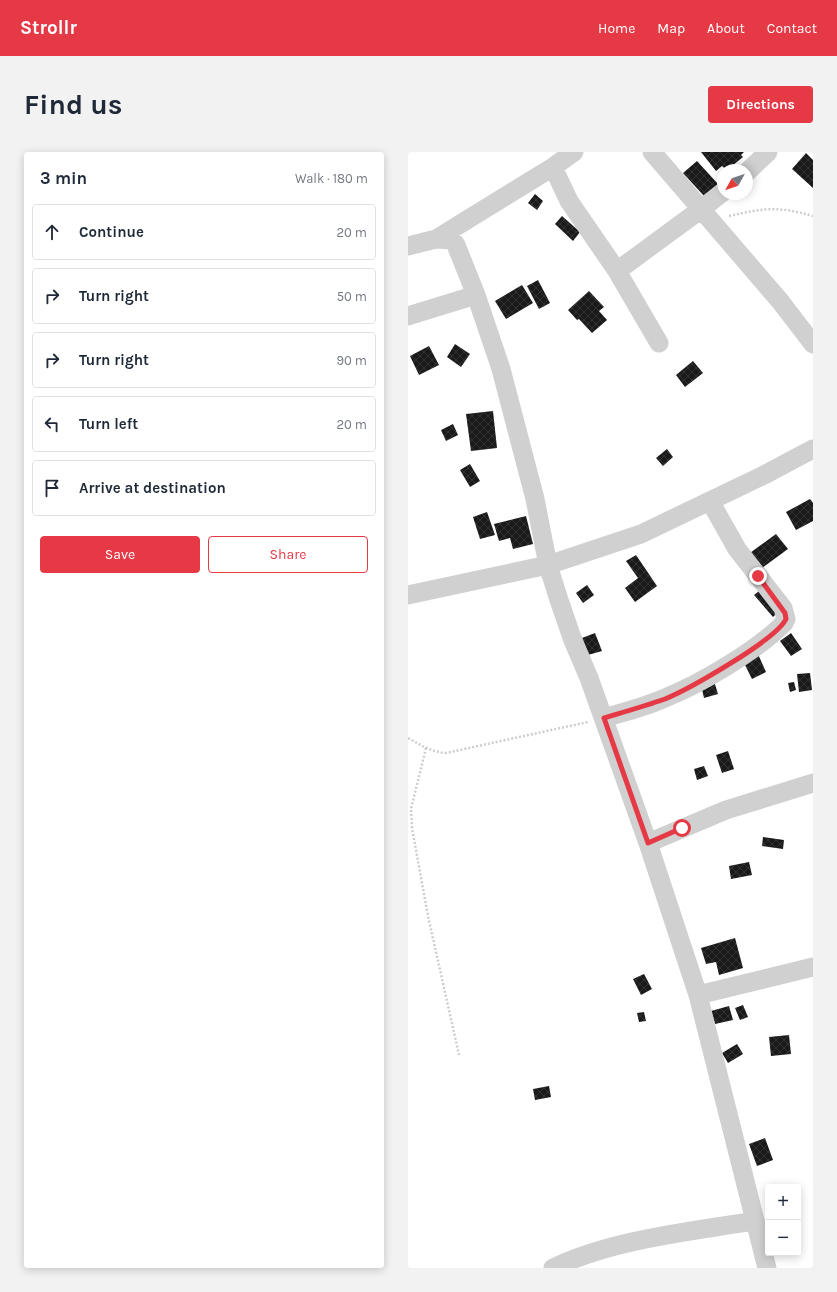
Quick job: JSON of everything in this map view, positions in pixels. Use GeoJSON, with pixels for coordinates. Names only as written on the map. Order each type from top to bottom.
{"type":"FeatureCollection","features":[{"type":"Feature","properties":{"kind":"street"},"geometry":{"type":"LineString","coordinates":[[436,239],[553,167],[574,152]]}},
{"type":"Feature","properties":{"kind":"street"},"geometry":{"type":"LineString","coordinates":[[652,152],[780,301],[813,344]]}},
{"type":"Feature","properties":{"kind":"street"},"geometry":{"type":"LineString","coordinates":[[753,166],[768,152]]}},
{"type":"Feature","properties":{"kind":"street"},"geometry":{"type":"LineString","coordinates":[[553,167],[568,201],[617,271],[659,343]]}},
{"type":"Feature","properties":{"kind":"street"},"geometry":{"type":"LineString","coordinates":[[617,271],[705,215],[717,200]]}},
{"type":"Feature","properties":{"kind":"street"},"geometry":{"type":"LineString","coordinates":[[408,246],[436,239],[449,239],[455,242],[476,294],[502,369],[535,499],[548,565],[572,638],[604,718],[648,843],[698,995],[767,1268]]}},
{"type":"Feature","properties":{"kind":"street"},"geometry":{"type":"LineString","coordinates":[[408,316],[476,294]]}},
{"type":"Feature","properties":{"kind":"street"},"geometry":{"type":"LineString","coordinates":[[408,595],[548,565],[641,534],[813,450]]}},
{"type":"Feature","properties":{"kind":"street"},"geometry":{"type":"LineString","coordinates":[[604,718],[666,698],[702,679],[756,646],[784,623],[786,619],[782,608],[737,549],[710,501]]}},
{"type":"Feature","properties":{"kind":"street"},"geometry":{"type":"LineString","coordinates":[[648,843],[726,810],[813,784]]}},
{"type":"Feature","properties":{"kind":"street"},"geometry":{"type":"LineString","coordinates":[[698,995],[813,966]]}},
{"type":"Feature","properties":{"kind":"street"},"geometry":{"type":"LineString","coordinates":[[553,1268],[568,1261],[618,1245],[754,1221]]}},
{"type":"Feature","properties":{"kind":"path"},"geometry":{"type":"LineString","coordinates":[[705,215],[778,208],[813,216]]}},
{"type":"Feature","properties":{"kind":"path"},"geometry":{"type":"LineString","coordinates":[[408,738],[435,752],[460,751],[604,718]]}},
{"type":"Feature","properties":{"kind":"path"},"geometry":{"type":"LineString","coordinates":[[426,748],[410,808],[412,828],[420,877],[459,1055]]}},
{"type":"Feature","properties":{"kind":"building"},"geometry":{"type":"Polygon","coordinates":[[[701,152],[744,152],[741,155],[743,157],[734,164],[717,164],[716,171],[701,152]]]}},
{"type":"Feature","properties":{"kind":"building"},"geometry":{"type":"Polygon","coordinates":[[[806,153],[813,160],[813,188],[792,169],[806,153]]]}},
{"type":"Feature","properties":{"kind":"building"},"geometry":{"type":"Polygon","coordinates":[[[697,161],[717,183],[717,185],[704,196],[683,173],[697,161]]]}},
{"type":"Feature","properties":{"kind":"building"},"geometry":{"type":"Polygon","coordinates":[[[535,194],[543,201],[537,210],[528,203],[535,194]]]}},
{"type":"Feature","properties":{"kind":"building"},"geometry":{"type":"Polygon","coordinates":[[[562,216],[580,232],[573,241],[555,224],[562,216]]]}},
{"type":"Feature","properties":{"kind":"building"},"geometry":{"type":"Polygon","coordinates":[[[538,280],[550,303],[539,309],[527,286],[538,280]]]}},
{"type":"Feature","properties":{"kind":"building"},"geometry":{"type":"Polygon","coordinates":[[[522,285],[533,303],[506,319],[495,301],[522,285]]]}},
{"type":"Feature","properties":{"kind":"building"},"geometry":{"type":"Polygon","coordinates":[[[589,291],[604,307],[599,311],[607,320],[592,333],[568,310],[589,291]]]}},
{"type":"Feature","properties":{"kind":"building"},"geometry":{"type":"Polygon","coordinates":[[[455,344],[470,354],[461,367],[447,357],[455,344]]]}},
{"type":"Feature","properties":{"kind":"building"},"geometry":{"type":"Polygon","coordinates":[[[429,346],[439,365],[419,375],[410,356],[429,346]]]}},
{"type":"Feature","properties":{"kind":"building"},"geometry":{"type":"Polygon","coordinates":[[[693,361],[703,373],[685,387],[676,375],[693,361]]]}},
{"type":"Feature","properties":{"kind":"building"},"geometry":{"type":"Polygon","coordinates":[[[493,411],[497,448],[471,451],[466,414],[493,411]]]}},
{"type":"Feature","properties":{"kind":"building"},"geometry":{"type":"Polygon","coordinates":[[[453,424],[458,435],[446,441],[441,430],[453,424]]]}},
{"type":"Feature","properties":{"kind":"building"},"geometry":{"type":"Polygon","coordinates":[[[667,449],[673,457],[663,466],[656,458],[667,449]]]}},
{"type":"Feature","properties":{"kind":"building"},"geometry":{"type":"Polygon","coordinates":[[[470,464],[480,481],[470,487],[460,470],[470,464]]]}},
{"type":"Feature","properties":{"kind":"building"},"geometry":{"type":"Polygon","coordinates":[[[810,499],[813,503],[813,521],[796,530],[786,512],[810,499]]]}},
{"type":"Feature","properties":{"kind":"building"},"geometry":{"type":"Polygon","coordinates":[[[487,512],[495,535],[480,539],[473,517],[487,512]]]}},
{"type":"Feature","properties":{"kind":"building"},"geometry":{"type":"Polygon","coordinates":[[[526,516],[533,544],[513,549],[510,538],[499,541],[494,524],[526,516]]]}},
{"type":"Feature","properties":{"kind":"building"},"geometry":{"type":"Polygon","coordinates":[[[776,534],[788,549],[758,571],[747,555],[776,534]]]}},
{"type":"Feature","properties":{"kind":"building"},"geometry":{"type":"Polygon","coordinates":[[[636,555],[657,586],[635,602],[625,588],[638,578],[626,561],[636,555]]]}},
{"type":"Feature","properties":{"kind":"building"},"geometry":{"type":"Polygon","coordinates":[[[587,585],[594,595],[583,603],[576,593],[587,585]]]}},
{"type":"Feature","properties":{"kind":"building"},"geometry":{"type":"Polygon","coordinates":[[[763,588],[781,609],[773,617],[754,595],[763,588]]]}},
{"type":"Feature","properties":{"kind":"building"},"geometry":{"type":"Polygon","coordinates":[[[595,633],[602,651],[588,655],[582,638],[595,633]]]}},
{"type":"Feature","properties":{"kind":"building"},"geometry":{"type":"Polygon","coordinates":[[[791,633],[802,649],[791,656],[780,641],[791,633]]]}},
{"type":"Feature","properties":{"kind":"building"},"geometry":{"type":"Polygon","coordinates":[[[757,652],[766,672],[752,679],[742,659],[757,652]]]}},
{"type":"Feature","properties":{"kind":"building"},"geometry":{"type":"Polygon","coordinates":[[[810,673],[812,690],[799,692],[797,674],[810,673]]]}},
{"type":"Feature","properties":{"kind":"building"},"geometry":{"type":"Polygon","coordinates":[[[714,681],[718,694],[704,698],[701,685],[714,681]]]}},
{"type":"Feature","properties":{"kind":"building"},"geometry":{"type":"Polygon","coordinates":[[[794,682],[796,690],[790,692],[788,683],[794,682]]]}},
{"type":"Feature","properties":{"kind":"building"},"geometry":{"type":"Polygon","coordinates":[[[728,751],[734,769],[722,773],[716,755],[728,751]]]}},
{"type":"Feature","properties":{"kind":"building"},"geometry":{"type":"Polygon","coordinates":[[[704,766],[708,776],[697,780],[694,769],[704,766]]]}},
{"type":"Feature","properties":{"kind":"building"},"geometry":{"type":"Polygon","coordinates":[[[763,837],[784,840],[783,849],[762,846],[763,837]]]}},
{"type":"Feature","properties":{"kind":"building"},"geometry":{"type":"Polygon","coordinates":[[[749,862],[752,875],[731,879],[729,866],[749,862]]]}},
{"type":"Feature","properties":{"kind":"building"},"geometry":{"type":"Polygon","coordinates":[[[735,938],[743,968],[719,975],[716,962],[706,964],[701,948],[735,938]]]}},
{"type":"Feature","properties":{"kind":"building"},"geometry":{"type":"Polygon","coordinates":[[[644,974],[652,989],[641,995],[633,979],[644,974]]]}},
{"type":"Feature","properties":{"kind":"building"},"geometry":{"type":"Polygon","coordinates":[[[743,1005],[748,1017],[740,1020],[735,1008],[743,1005]]]}},
{"type":"Feature","properties":{"kind":"building"},"geometry":{"type":"Polygon","coordinates":[[[729,1006],[733,1020],[715,1024],[711,1011],[729,1006]]]}},
{"type":"Feature","properties":{"kind":"building"},"geometry":{"type":"Polygon","coordinates":[[[644,1012],[646,1021],[639,1022],[637,1013],[644,1012]]]}},
{"type":"Feature","properties":{"kind":"building"},"geometry":{"type":"Polygon","coordinates":[[[789,1035],[791,1054],[771,1056],[769,1037],[789,1035]]]}},
{"type":"Feature","properties":{"kind":"building"},"geometry":{"type":"Polygon","coordinates":[[[737,1044],[743,1054],[728,1063],[722,1053],[737,1044]]]}},
{"type":"Feature","properties":{"kind":"building"},"geometry":{"type":"Polygon","coordinates":[[[549,1086],[551,1097],[535,1100],[533,1089],[549,1086]]]}},
{"type":"Feature","properties":{"kind":"building"},"geometry":{"type":"Polygon","coordinates":[[[765,1138],[773,1160],[757,1166],[749,1144],[765,1138]]]}},
{"type":"Feature","properties":{"kind":"route"},"geometry":{"type":"LineString","coordinates":[[682,828],[648,843],[604,718],[666,698],[728,665],[779,628],[786,619],[785,613],[758,576]]}}]}
